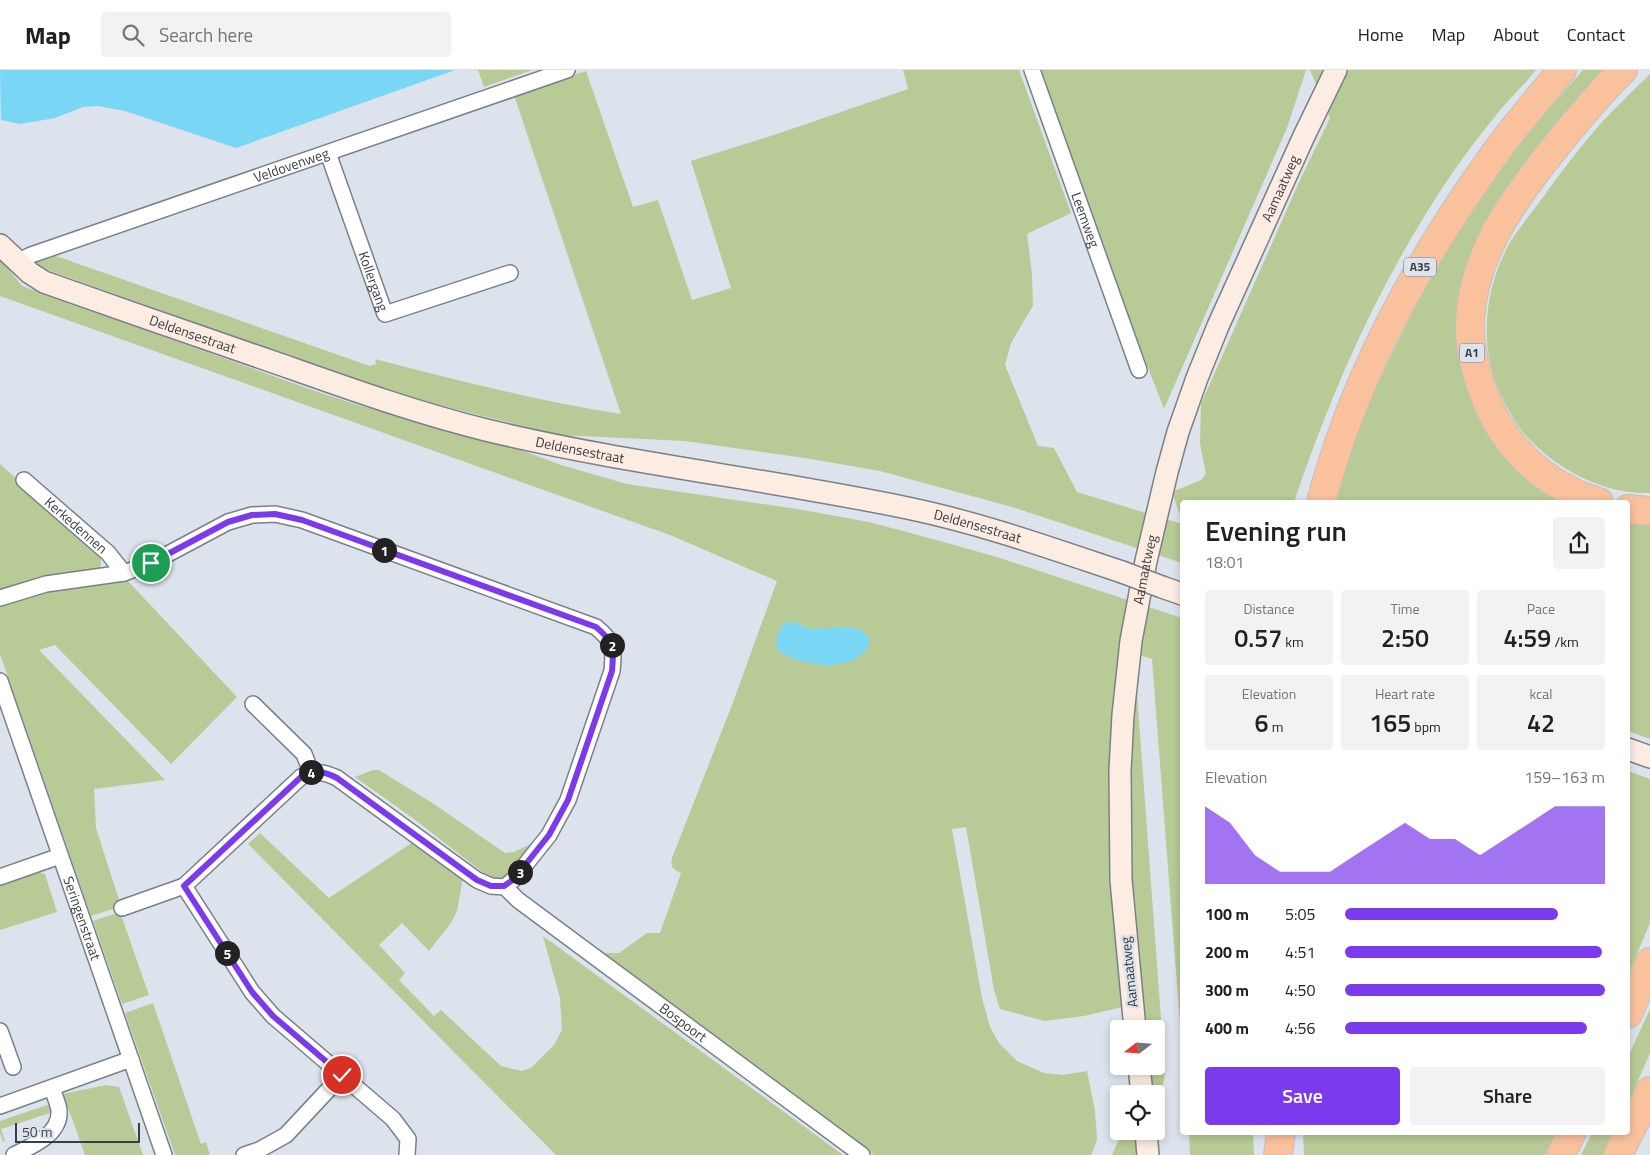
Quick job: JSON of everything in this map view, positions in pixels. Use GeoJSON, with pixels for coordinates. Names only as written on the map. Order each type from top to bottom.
{"type":"FeatureCollection","features":[{"type":"Feature","properties":{"kind":"highway","name":"A35"},"geometry":{"type":"LineString","coordinates":[[1322,500],[1347,422],[1373,360],[1416,274],[1452,215],[1496,152],[1562,70]]}},
{"type":"Feature","properties":{"kind":"highway","name":"A1"},"geometry":{"type":"LineString","coordinates":[[1594,500],[1570,491],[1542,474],[1523,457],[1502,432],[1488,408],[1478,377],[1472,349],[1470,322],[1472,300],[1486,252],[1509,209],[1541,164],[1579,117],[1623,70]]}},
{"type":"Feature","properties":{"kind":"highway"},"geometry":{"type":"LineString","coordinates":[[1630,509],[1650,510]]}},
{"type":"Feature","properties":{"kind":"highway"},"geometry":{"type":"LineString","coordinates":[[1630,1009],[1650,962]]}},
{"type":"Feature","properties":{"kind":"highway"},"geometry":{"type":"LineString","coordinates":[[1630,1131],[1650,1091]]}},
{"type":"Feature","properties":{"kind":"highway"},"geometry":{"type":"LineString","coordinates":[[1278,1155],[1281,1135]]}},
{"type":"Feature","properties":{"kind":"highway"},"geometry":{"type":"LineString","coordinates":[[1293,1135],[1295,1155]]}},
{"type":"Feature","properties":{"kind":"highway"},"geometry":{"type":"LineString","coordinates":[[1561,1155],[1571,1135]]}},
{"type":"Feature","properties":{"kind":"highway"},"geometry":{"type":"LineString","coordinates":[[1618,1155],[1628,1135]]}},
{"type":"Feature","properties":{"kind":"street","name":"Veldovenweg"},"geometry":{"type":"LineString","coordinates":[[17,262],[31,255],[567,70]]}},
{"type":"Feature","properties":{"kind":"street","name":"Leemweg"},"geometry":{"type":"LineString","coordinates":[[1032,70],[1139,370]]}},
{"type":"Feature","properties":{"kind":"street","name":"Aamaatweg"},"geometry":{"type":"LineString","coordinates":[[1304,136],[1319,70]]}},
{"type":"Feature","properties":{"kind":"street","name":"Aamaatweg"},"geometry":{"type":"LineString","coordinates":[[1134,1020],[1121,880],[1120,771],[1131,641],[1142,580],[1178,432],[1198,378],[1218,326],[1336,70]]}},
{"type":"Feature","properties":{"kind":"street","name":"Kollergang"},"geometry":{"type":"LineString","coordinates":[[328,153],[385,314],[510,273]]}},
{"type":"Feature","properties":{"kind":"street","name":"Deldensestraat"},"geometry":{"type":"LineString","coordinates":[[0,245],[30,273],[44,282],[360,393],[447,419],[569,449],[914,509],[1004,534],[1122,572],[1180,593]]}},
{"type":"Feature","properties":{"kind":"street","name":"Kerkedennen"},"geometry":{"type":"LineString","coordinates":[[24,480],[108,553],[124,573]]}},
{"type":"Feature","properties":{"kind":"street","name":"Kerkedennen"},"geometry":{"type":"LineString","coordinates":[[0,598],[46,584],[124,573],[166,556],[228,522],[252,515],[275,514],[302,520],[596,627],[608,637],[614,650],[612,671],[568,800],[549,835],[514,879],[504,886]]}},
{"type":"Feature","properties":{"kind":"street","name":"Seringenstraat"},"geometry":{"type":"LineString","coordinates":[[0,681],[4,703],[60,856],[164,1155]]}},
{"type":"Feature","properties":{"kind":"street"},"geometry":{"type":"LineString","coordinates":[[254,704],[304,754],[312,772]]}},
{"type":"Feature","properties":{"kind":"street"},"geometry":{"type":"LineString","coordinates":[[1630,750],[1650,756]]}},
{"type":"Feature","properties":{"kind":"street"},"geometry":{"type":"LineString","coordinates":[[122,908],[184,886],[301,777],[312,772],[326,772],[337,778],[477,880],[491,886],[504,886]]}},
{"type":"Feature","properties":{"kind":"street"},"geometry":{"type":"LineString","coordinates":[[0,877],[60,856]]}},
{"type":"Feature","properties":{"kind":"street"},"geometry":{"type":"LineString","coordinates":[[184,886],[252,992],[273,1016],[393,1119],[408,1139],[408,1155]]}},
{"type":"Feature","properties":{"kind":"street","name":"Bospoort"},"geometry":{"type":"LineString","coordinates":[[504,886],[518,900],[862,1155]]}},
{"type":"Feature","properties":{"kind":"street"},"geometry":{"type":"LineString","coordinates":[[0,1031],[13,1067]]}},
{"type":"Feature","properties":{"kind":"street"},"geometry":{"type":"LineString","coordinates":[[0,1106],[131,1060]]}},
{"type":"Feature","properties":{"kind":"street"},"geometry":{"type":"LineString","coordinates":[[244,1155],[259,1150],[286,1135],[342,1075]]}},
{"type":"Feature","properties":{"kind":"street"},"geometry":{"type":"LineString","coordinates":[[14,1155],[40,1142],[51,1133],[59,1112],[52,1088]]}},
{"type":"Feature","properties":{"kind":"street"},"geometry":{"type":"LineString","coordinates":[[1147,1140],[1148,1155]]}},
{"type":"Feature","properties":{"kind":"green space"},"geometry":{"type":"Polygon","coordinates":[[[478,70],[532,70],[484,87],[478,70]]]}},
{"type":"Feature","properties":{"kind":"green space"},"geometry":{"type":"Polygon","coordinates":[[[903,70],[1019,70],[1071,213],[1027,234],[1032,274],[1033,306],[1011,343],[1005,365],[1038,446],[1054,448],[1077,492],[1180,523],[1180,562],[1012,507],[880,471],[685,441],[560,435],[438,405],[371,385],[36,266],[31,261],[53,255],[370,366],[376,364],[375,359],[528,396],[621,414],[514,95],[586,71],[633,207],[658,200],[692,300],[731,288],[691,161],[908,89],[903,70]]]}},
{"type":"Feature","properties":{"kind":"green space"},"geometry":{"type":"Polygon","coordinates":[[[1036,70],[1306,70],[1287,128],[1164,409],[1101,246],[1036,70]]]}},
{"type":"Feature","properties":{"kind":"green space"},"geometry":{"type":"Polygon","coordinates":[[[1310,70],[1536,70],[1501,109],[1460,162],[1432,203],[1404,251],[1367,320],[1335,392],[1295,500],[1180,500],[1180,515],[1172,492],[1201,480],[1206,474],[1200,444],[1201,404],[1300,180],[1330,118],[1310,70]]]}},
{"type":"Feature","properties":{"kind":"green space"},"geometry":{"type":"Polygon","coordinates":[[[1583,70],[1620,70],[1462,298],[1485,429],[1501,453],[1528,477],[1560,500],[1330,500],[1335,480],[1377,385],[1416,305],[1452,236],[1512,151],[1583,70]]]}},
{"type":"Feature","properties":{"kind":"green space"},"geometry":{"type":"Polygon","coordinates":[[[1650,74],[1650,493],[1634,493],[1602,486],[1571,472],[1544,453],[1521,430],[1512,417],[1492,371],[1488,353],[1487,316],[1494,280],[1500,263],[1519,228],[1586,141],[1650,74]]]}},
{"type":"Feature","properties":{"kind":"green space"},"geometry":{"type":"Polygon","coordinates":[[[0,259],[22,286],[361,406],[480,435],[561,465],[627,484],[797,509],[869,522],[997,557],[1180,617],[1180,1025],[1152,659],[1134,653],[1161,1020],[1136,1020],[1127,1006],[1084,1016],[1045,1021],[1000,1009],[994,990],[966,827],[952,829],[982,998],[990,1027],[999,1043],[1017,1061],[1044,1073],[1063,1075],[1087,1071],[1095,1111],[1097,1140],[1091,1155],[874,1155],[598,953],[619,953],[647,933],[660,933],[681,873],[671,864],[672,858],[732,705],[777,581],[670,535],[0,296],[0,259]],[[795,622],[776,638],[862,630],[848,627],[809,629],[795,622]]]}},
{"type":"Feature","properties":{"kind":"green space"},"geometry":{"type":"Polygon","coordinates":[[[0,464],[101,554],[99,570],[0,592],[0,464]]]}},
{"type":"Feature","properties":{"kind":"green space"},"geometry":{"type":"Polygon","coordinates":[[[1630,523],[1650,524],[1650,739],[1630,732],[1630,523]]]}},
{"type":"Feature","properties":{"kind":"green space"},"geometry":{"type":"Polygon","coordinates":[[[126,579],[237,697],[171,764],[55,645],[39,650],[165,780],[94,789],[96,828],[121,906],[91,916],[0,654],[0,604],[40,592],[126,579]]]}},
{"type":"Feature","properties":{"kind":"green space"},"geometry":{"type":"Polygon","coordinates":[[[373,770],[379,770],[434,804],[505,853],[514,852],[535,842],[506,878],[490,878],[414,819],[355,777],[373,770]]]}},
{"type":"Feature","properties":{"kind":"green space"},"geometry":{"type":"Polygon","coordinates":[[[1630,772],[1650,779],[1650,923],[1630,970],[1630,772]]]}},
{"type":"Feature","properties":{"kind":"green space"},"geometry":{"type":"Polygon","coordinates":[[[260,833],[329,898],[413,842],[463,878],[457,911],[451,923],[429,951],[402,923],[379,945],[405,973],[399,980],[434,1016],[441,1010],[501,1066],[522,1071],[531,1068],[554,1045],[562,1030],[560,998],[543,936],[843,1155],[556,1155],[248,844],[260,833]]]}},
{"type":"Feature","properties":{"kind":"green space"},"geometry":{"type":"Polygon","coordinates":[[[39,872],[45,874],[57,912],[0,930],[0,885],[39,872]]]}},
{"type":"Feature","properties":{"kind":"green space"},"geometry":{"type":"Polygon","coordinates":[[[120,912],[149,995],[122,1004],[93,921],[120,912]]]}},
{"type":"Feature","properties":{"kind":"green space"},"geometry":{"type":"Polygon","coordinates":[[[153,1003],[201,1144],[206,1142],[210,1155],[175,1155],[125,1013],[153,1003]]]}},
{"type":"Feature","properties":{"kind":"green space"},"geometry":{"type":"Polygon","coordinates":[[[1650,1009],[1650,1053],[1630,1099],[1630,1053],[1650,1009]]]}},
{"type":"Feature","properties":{"kind":"green space"},"geometry":{"type":"Polygon","coordinates":[[[1144,1075],[1165,1075],[1163,1085],[1141,1085],[1144,1075]]]}},
{"type":"Feature","properties":{"kind":"green space"},"geometry":{"type":"Polygon","coordinates":[[[106,1085],[119,1087],[143,1155],[85,1155],[63,1094],[106,1085]]]}},
{"type":"Feature","properties":{"kind":"green space"},"geometry":{"type":"Polygon","coordinates":[[[50,1104],[53,1112],[1,1129],[5,1141],[3,1142],[0,1133],[0,1121],[50,1104]]]}},
{"type":"Feature","properties":{"kind":"green space"},"geometry":{"type":"Polygon","coordinates":[[[1189,1135],[1253,1135],[1254,1155],[1190,1155],[1189,1135]]]}},
{"type":"Feature","properties":{"kind":"green space"},"geometry":{"type":"Polygon","coordinates":[[[1303,1135],[1555,1135],[1545,1155],[1304,1155],[1303,1135]]]}},
{"type":"Feature","properties":{"kind":"green space"},"geometry":{"type":"Polygon","coordinates":[[[1591,1135],[1613,1135],[1603,1155],[1581,1155],[1591,1135]]]}},
{"type":"Feature","properties":{"kind":"green space"},"geometry":{"type":"Polygon","coordinates":[[[1119,1140],[1154,1140],[1151,1155],[1112,1155],[1119,1140]]]}},
{"type":"Feature","properties":{"kind":"water"},"geometry":{"type":"Polygon","coordinates":[[[0,70],[455,70],[236,148],[125,111],[98,106],[83,107],[55,118],[20,124],[1,120],[0,70]]]}},
{"type":"Feature","properties":{"kind":"water"},"geometry":{"type":"Polygon","coordinates":[[[795,622],[809,629],[848,627],[862,630],[870,639],[866,651],[850,662],[826,666],[796,660],[778,651],[776,638],[784,623],[795,622]]]}},
{"type":"Feature","properties":{"kind":"route"},"geometry":{"type":"LineString","coordinates":[[151,563],[228,522],[252,515],[275,514],[302,520],[596,627],[608,637],[614,650],[612,671],[568,800],[549,835],[514,879],[504,886],[491,886],[477,880],[337,778],[326,772],[312,772],[301,777],[184,886],[252,992],[273,1016],[342,1075]]}}]}
